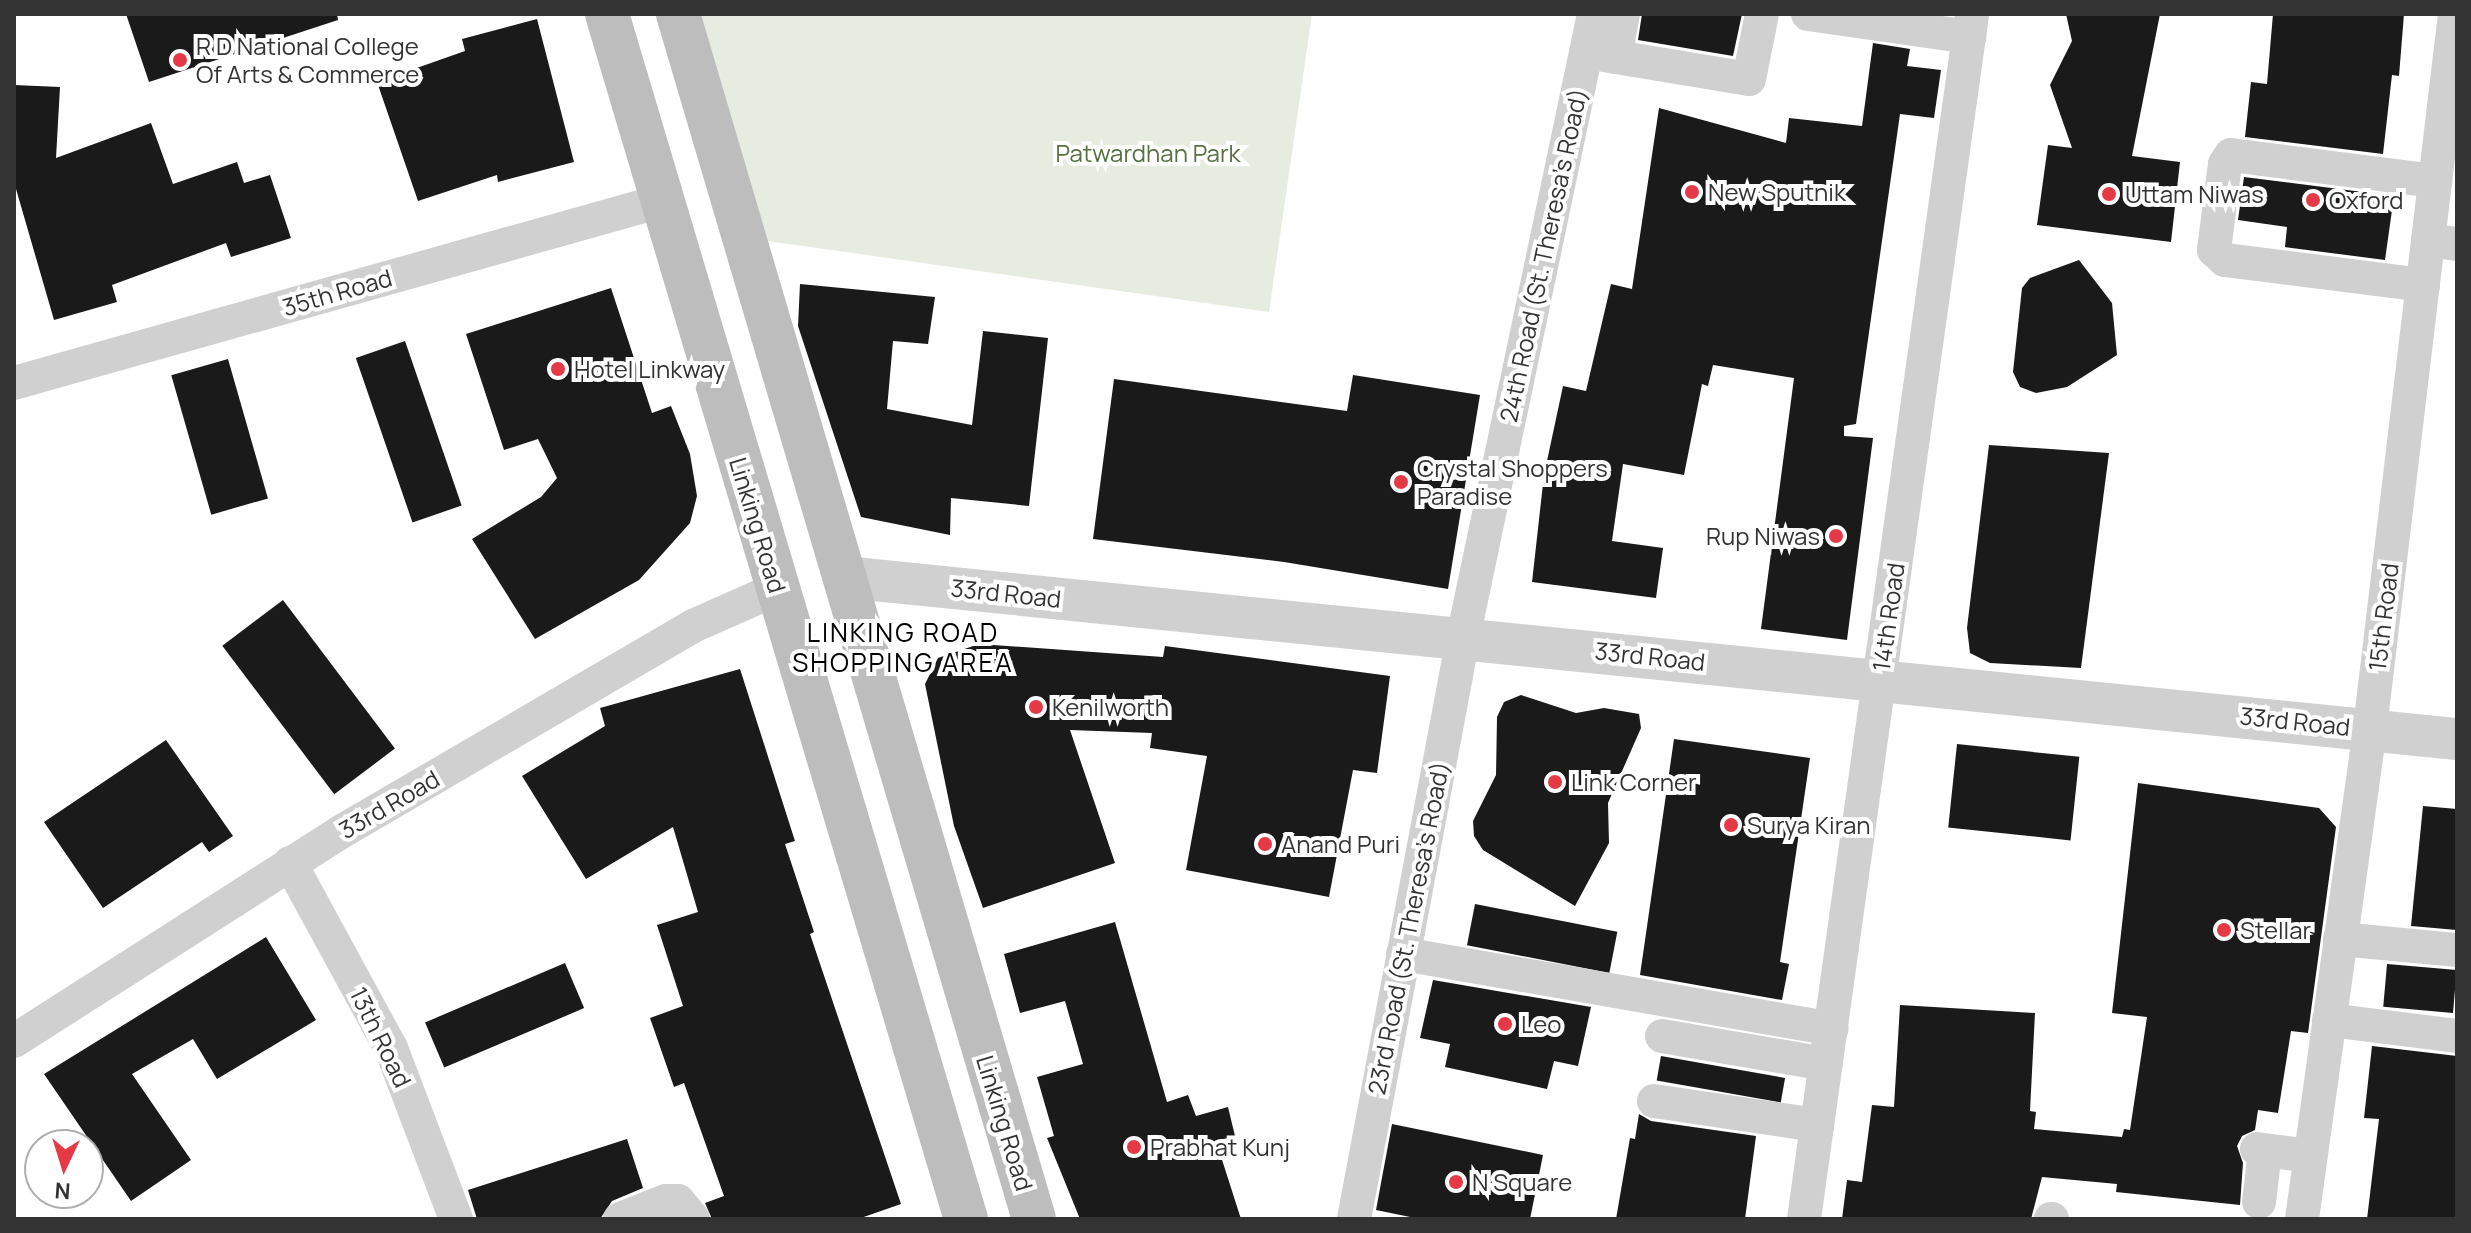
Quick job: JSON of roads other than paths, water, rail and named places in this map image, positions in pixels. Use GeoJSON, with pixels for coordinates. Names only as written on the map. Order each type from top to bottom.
{"type":"FeatureCollection","features":[{"type":"Feature","properties":{"kind":"main road","name":"Linking Road"},"geometry":{"type":"LineString","coordinates":[[607,14],[966,1219]]}},
{"type":"Feature","properties":{"kind":"main road","name":"Linking Road"},"geometry":{"type":"LineString","coordinates":[[678,14],[1034,1219]]}},
{"type":"Feature","properties":{"kind":"street","name":"24th Road (St. Theresa's Road)"},"geometry":{"type":"LineString","coordinates":[[1463,638],[1600,54],[1594,14]]}},
{"type":"Feature","properties":{"kind":"street"},"geometry":{"type":"LineString","coordinates":[[1623,14],[1600,54],[1749,79],[1762,14]]}},
{"type":"Feature","properties":{"kind":"street"},"geometry":{"type":"LineString","coordinates":[[1808,14],[1971,26]]}},
{"type":"Feature","properties":{"kind":"street","name":"15th Road"},"geometry":{"type":"LineString","coordinates":[[2303,1213],[2370,728],[2423,285],[2442,242],[2435,181],[2449,127],[2455,14]]}},
{"type":"Feature","properties":{"kind":"street","name":"14th Road"},"geometry":{"type":"LineString","coordinates":[[1804,1219],[1971,26]]}},
{"type":"Feature","properties":{"kind":"street"},"geometry":{"type":"LineString","coordinates":[[2423,285],[2225,260],[2214,250],[2225,164],[2231,155],[2435,181]]}},
{"type":"Feature","properties":{"kind":"street","name":"35th Road"},"geometry":{"type":"LineString","coordinates":[[14,383],[661,201]]}},
{"type":"Feature","properties":{"kind":"street","name":"33rd Road"},"geometry":{"type":"LineString","coordinates":[[844,577],[2457,739]]}},
{"type":"Feature","properties":{"kind":"street","name":"33rd Road"},"geometry":{"type":"LineString","coordinates":[[14,1041],[290,863],[693,626],[777,589]]}},
{"type":"Feature","properties":{"kind":"street","name":"23rd Road (St. Theresa's Road)"},"geometry":{"type":"LineString","coordinates":[[1354,1219],[1463,638]]}},
{"type":"Feature","properties":{"kind":"street","name":"13th Road"},"geometry":{"type":"LineString","coordinates":[[290,863],[391,1048],[456,1219]]}},
{"type":"Feature","properties":{"kind":"street"},"geometry":{"type":"LineString","coordinates":[[2340,939],[2457,950]]}},
{"type":"Feature","properties":{"kind":"street"},"geometry":{"type":"LineString","coordinates":[[1403,954],[1831,1029]]}},
{"type":"Feature","properties":{"kind":"street"},"geometry":{"type":"LineString","coordinates":[[2329,1020],[2457,1036]]}},
{"type":"Feature","properties":{"kind":"street"},"geometry":{"type":"LineString","coordinates":[[1662,1036],[1826,1064]]}},
{"type":"Feature","properties":{"kind":"street"},"geometry":{"type":"LineString","coordinates":[[1654,1101],[1817,1125]]}},
{"type":"Feature","properties":{"kind":"street"},"geometry":{"type":"LineString","coordinates":[[2303,1213],[2257,1202],[2261,1150],[2310,1156]]}},
{"type":"Feature","properties":{"kind":"street"},"geometry":{"type":"LineString","coordinates":[[620,1219],[666,1201],[678,1201],[693,1219]]}},
{"type":"Feature","properties":{"kind":"place","name":"R D National College Of Arts & Commerce"},"geometry":{"type":"Point","coordinates":[180,60]}},
{"type":"Feature","properties":{"kind":"place","name":"New Sputnik"},"geometry":{"type":"Point","coordinates":[1692,192]}},
{"type":"Feature","properties":{"kind":"place","name":"Uttam Niwas"},"geometry":{"type":"Point","coordinates":[2109,194]}},
{"type":"Feature","properties":{"kind":"place","name":"Oxford"},"geometry":{"type":"Point","coordinates":[2313,200]}},
{"type":"Feature","properties":{"kind":"place","name":"Hotel Linkway"},"geometry":{"type":"Point","coordinates":[558,369]}},
{"type":"Feature","properties":{"kind":"place","name":"Crystal Shoppers Paradise"},"geometry":{"type":"Point","coordinates":[1401,482]}},
{"type":"Feature","properties":{"kind":"place","name":"Rup Niwas"},"geometry":{"type":"Point","coordinates":[1836,536]}},
{"type":"Feature","properties":{"kind":"place","name":"Kenilworth"},"geometry":{"type":"Point","coordinates":[1036,707]}},
{"type":"Feature","properties":{"kind":"place","name":"Link Corner"},"geometry":{"type":"Point","coordinates":[1555,782]}},
{"type":"Feature","properties":{"kind":"place","name":"Surya Kiran"},"geometry":{"type":"Point","coordinates":[1731,825]}},
{"type":"Feature","properties":{"kind":"place","name":"Anand Puri"},"geometry":{"type":"Point","coordinates":[1265,844]}},
{"type":"Feature","properties":{"kind":"place","name":"Stellar"},"geometry":{"type":"Point","coordinates":[2224,930]}},
{"type":"Feature","properties":{"kind":"place","name":"Leo"},"geometry":{"type":"Point","coordinates":[1505,1024]}},
{"type":"Feature","properties":{"kind":"place","name":"Prabhat Kunj"},"geometry":{"type":"Point","coordinates":[1134,1147]}},
{"type":"Feature","properties":{"kind":"place","name":"N Square"},"geometry":{"type":"Point","coordinates":[1456,1182]}},
{"type":"Feature","properties":{"kind":"district","name":"LINKING ROAD SHOPPING AREA"},"geometry":{"type":"Point","coordinates":[903,648]}},
{"type":"Feature","properties":{"kind":"park label","name":"Patwardhan Park"},"geometry":{"type":"Point","coordinates":[1148,153]}}]}
